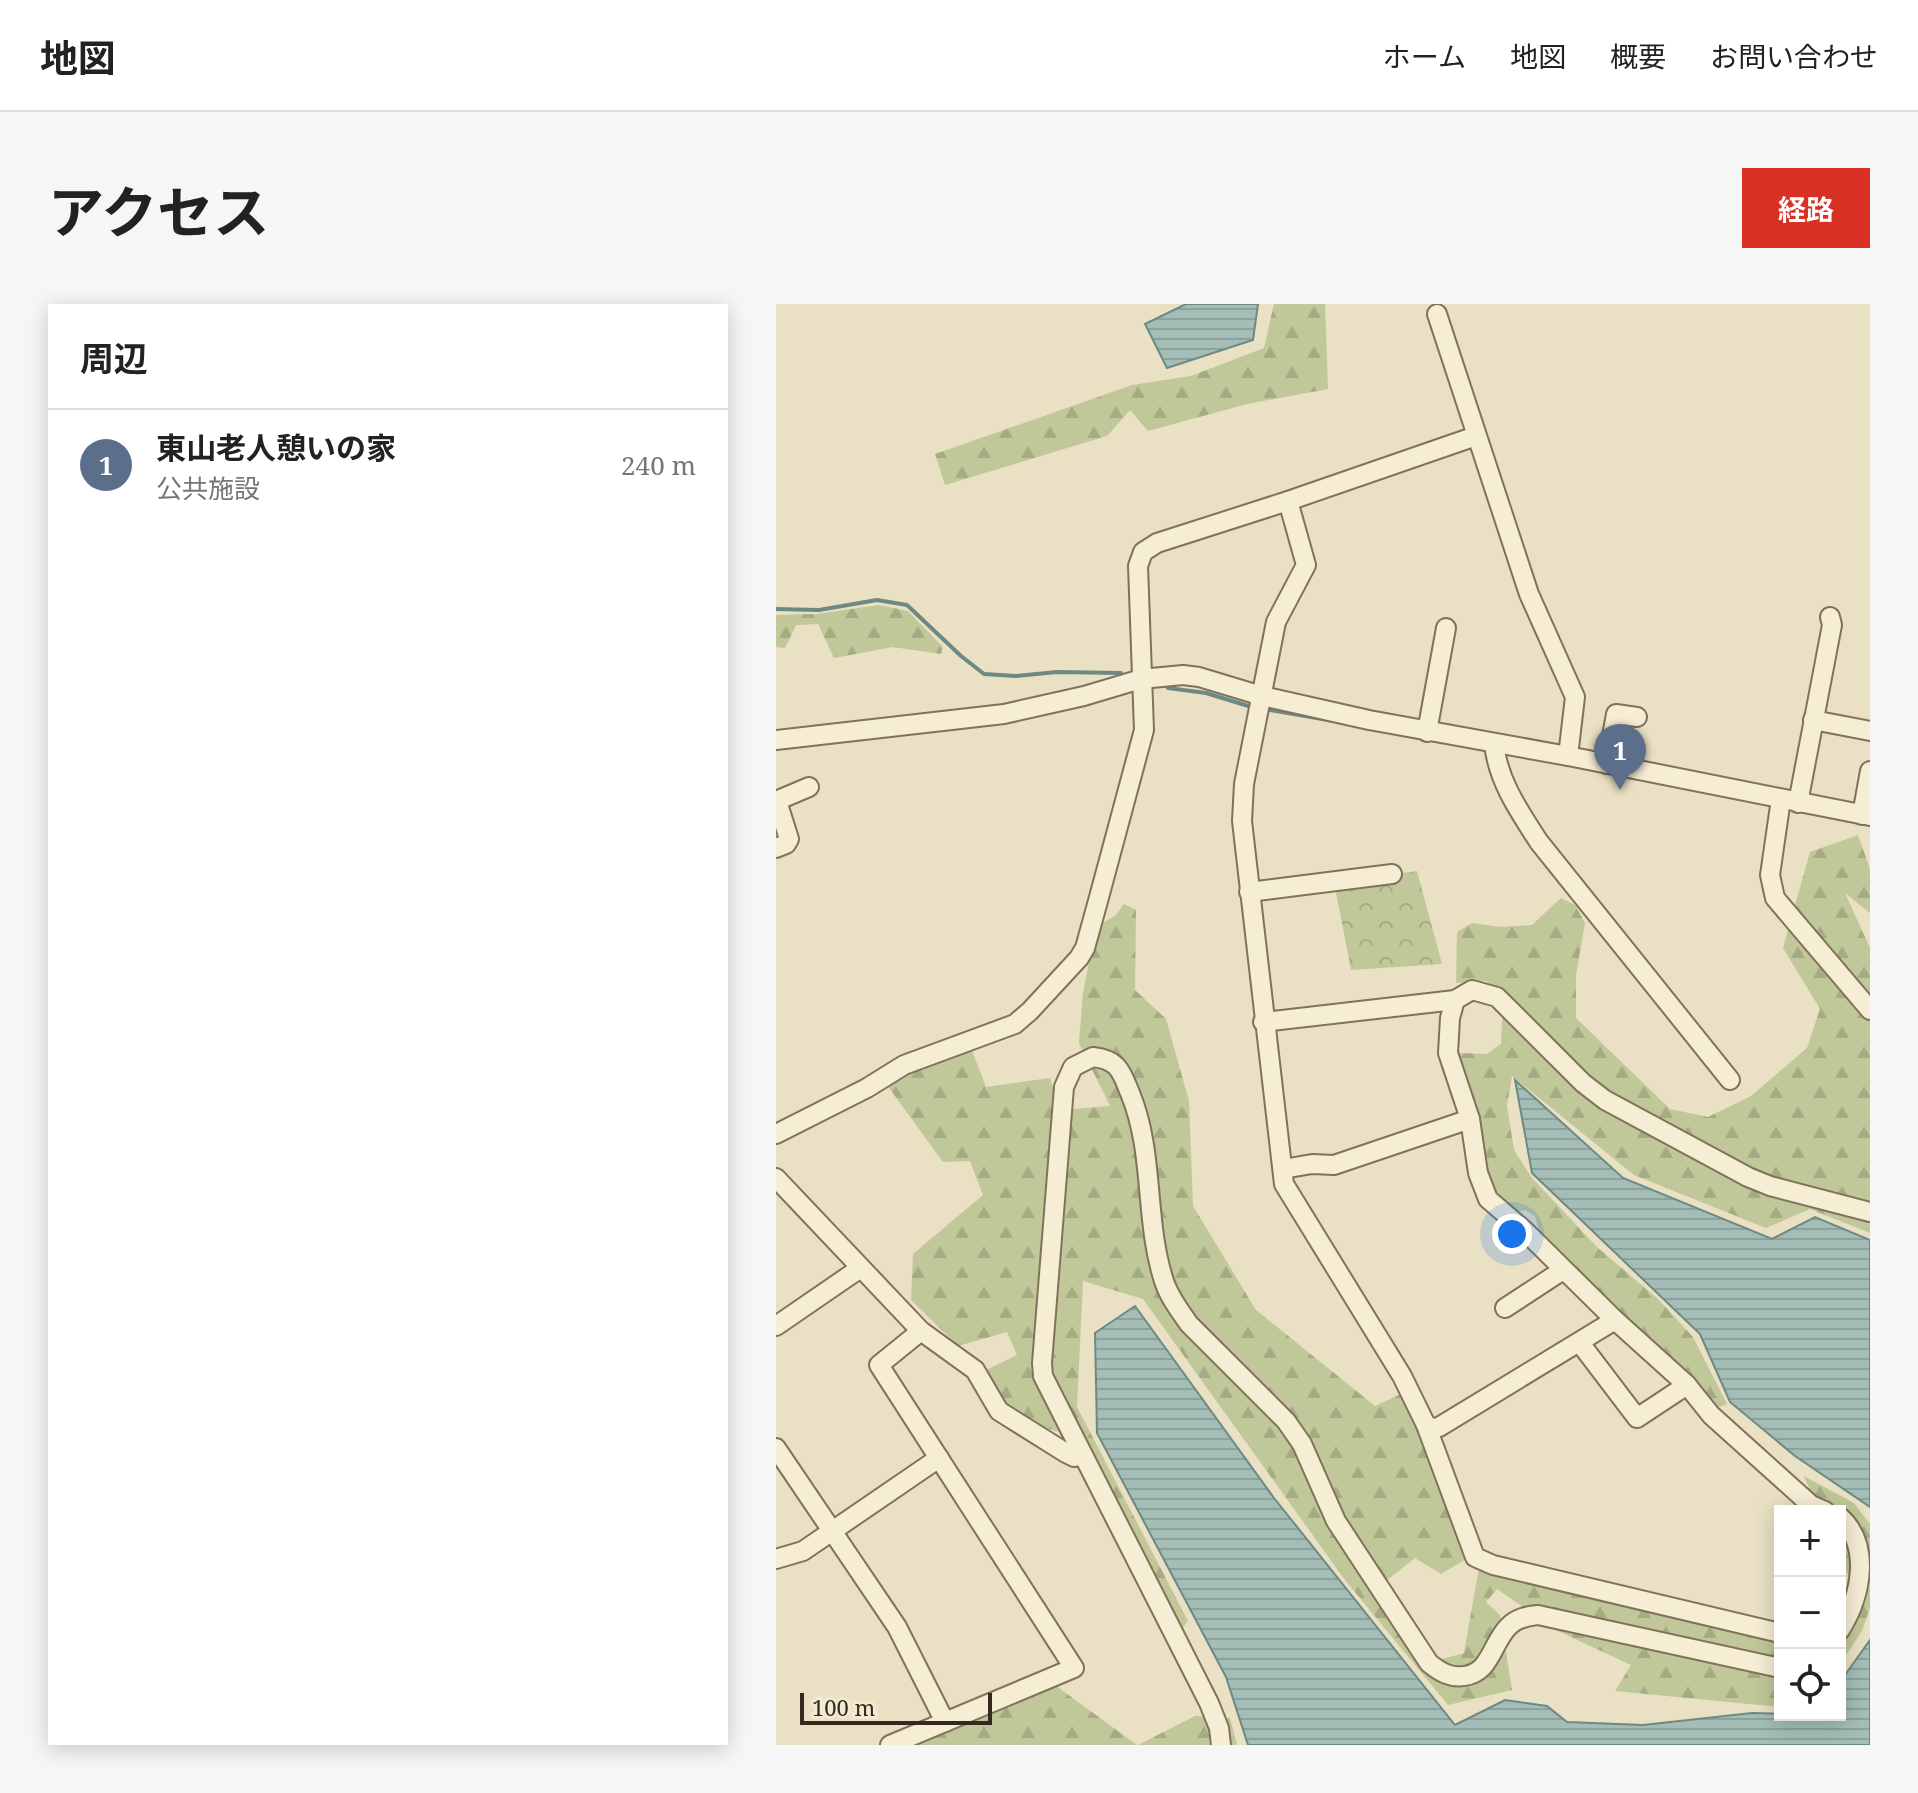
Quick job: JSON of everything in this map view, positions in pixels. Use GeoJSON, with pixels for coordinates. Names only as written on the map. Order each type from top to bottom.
{"type":"FeatureCollection","features":[{"type":"Feature","properties":{"kind":"street"},"geometry":{"type":"LineString","coordinates":[[1437,314],[1529,594],[1575,697],[1568,756]]}},
{"type":"Feature","properties":{"kind":"street"},"geometry":{"type":"LineString","coordinates":[[776,1134],[867,1088],[904,1065],[1015,1024],[1079,958],[1085,948],[1143,740],[1138,566],[1143,552],[1157,543],[1476,436]]}},
{"type":"Feature","properties":{"kind":"street"},"geometry":{"type":"LineString","coordinates":[[1288,501],[1306,565],[1276,622],[1244,784],[1242,809],[1263,1022],[1284,1184],[1402,1376],[1426,1425],[1472,1552],[1484,1562],[1774,1632]]}},
{"type":"Feature","properties":{"kind":"street"},"geometry":{"type":"LineString","coordinates":[[1830,617],[1832,625],[1813,720],[1770,875],[1775,898],[1870,1010]]}},
{"type":"Feature","properties":{"kind":"street"},"geometry":{"type":"LineString","coordinates":[[1427,732],[1446,628]]}},
{"type":"Feature","properties":{"kind":"street"},"geometry":{"type":"LineString","coordinates":[[776,740],[1004,714],[1141,679],[1183,675],[1262,696],[1427,732],[1568,756],[1866,816],[1870,771]]}},
{"type":"Feature","properties":{"kind":"street"},"geometry":{"type":"LineString","coordinates":[[1607,764],[1616,714],[1637,717]]}},
{"type":"Feature","properties":{"kind":"street"},"geometry":{"type":"LineString","coordinates":[[1813,720],[1870,731]]}},
{"type":"Feature","properties":{"kind":"street"},"geometry":{"type":"LineString","coordinates":[[1494,744],[1496,766],[1512,800],[1539,842],[1730,1080]]}},
{"type":"Feature","properties":{"kind":"street"},"geometry":{"type":"LineString","coordinates":[[776,848],[786,844],[789,839],[776,801],[809,787]]}},
{"type":"Feature","properties":{"kind":"street"},"geometry":{"type":"LineString","coordinates":[[1249,892],[1392,874]]}},
{"type":"Feature","properties":{"kind":"street"},"geometry":{"type":"LineString","coordinates":[[1263,1022],[1455,1000],[1472,990],[1497,997],[1583,1083],[1605,1100],[1748,1177],[1870,1212]]}},
{"type":"Feature","properties":{"kind":"street"},"geometry":{"type":"LineString","coordinates":[[1455,1000],[1450,1018],[1448,1053],[1470,1119],[1478,1173],[1488,1199],[1687,1385],[1711,1415],[1811,1505]]}},
{"type":"Feature","properties":{"kind":"street"},"geometry":{"type":"LineString","coordinates":[[1221,1745],[1219,1728],[1209,1703],[1043,1376],[1064,1087],[1073,1067],[1093,1057],[1110,1061],[1117,1067],[1136,1107],[1147,1152],[1156,1243],[1164,1282],[1177,1307],[1189,1324],[1286,1421],[1302,1444],[1336,1521],[1429,1663],[1448,1675],[1473,1675],[1484,1666],[1508,1626],[1519,1619],[1538,1615],[1774,1667]]}},
{"type":"Feature","properties":{"kind":"street"},"geometry":{"type":"LineString","coordinates":[[1283,1169],[1312,1164],[1334,1165],[1470,1119]]}},
{"type":"Feature","properties":{"kind":"street"},"geometry":{"type":"LineString","coordinates":[[776,1178],[921,1331],[975,1370],[999,1411],[1066,1453],[1074,1457],[1082,1455]]}},
{"type":"Feature","properties":{"kind":"street"},"geometry":{"type":"LineString","coordinates":[[776,1326],[859,1269]]}},
{"type":"Feature","properties":{"kind":"street"},"geometry":{"type":"LineString","coordinates":[[1505,1308],[1563,1270]]}},
{"type":"Feature","properties":{"kind":"street"},"geometry":{"type":"LineString","coordinates":[[1426,1425],[1439,1427],[1615,1320]]}},
{"type":"Feature","properties":{"kind":"street"},"geometry":{"type":"LineString","coordinates":[[890,1745],[1074,1668],[879,1365],[921,1331]]}},
{"type":"Feature","properties":{"kind":"street"},"geometry":{"type":"LineString","coordinates":[[1580,1343],[1637,1418],[1687,1385]]}},
{"type":"Feature","properties":{"kind":"street"},"geometry":{"type":"LineString","coordinates":[[776,1448],[897,1627],[945,1722]]}},
{"type":"Feature","properties":{"kind":"street"},"geometry":{"type":"LineString","coordinates":[[776,1559],[803,1551],[939,1458]]}},
{"type":"Feature","properties":{"kind":"street"},"geometry":{"type":"LineString","coordinates":[[1846,1520],[1865,1538],[1870,1558],[1867,1582],[1846,1619]]}},
{"type":"Feature","properties":{"kind":"green space"},"geometry":{"type":"Polygon","coordinates":[[[1274,304],[1325,304],[1328,389],[1247,404],[1148,431],[1130,410],[1107,436],[945,485],[935,454],[1132,385],[1191,376],[1264,348],[1274,304]]]}},
{"type":"Feature","properties":{"kind":"green space"},"geometry":{"type":"Polygon","coordinates":[[[879,605],[908,611],[943,647],[941,654],[893,647],[834,658],[818,624],[796,625],[785,648],[776,647],[776,615],[816,614],[879,605]]]}},
{"type":"Feature","properties":{"kind":"green space"},"geometry":{"type":"Polygon","coordinates":[[[1858,835],[1870,869],[1870,913],[1845,893],[1870,948],[1870,1233],[1810,1209],[1766,1228],[1634,1175],[1512,1076],[1507,1106],[1514,1150],[1532,1178],[1597,1247],[1658,1299],[1693,1337],[1727,1404],[1717,1408],[1541,1240],[1535,1216],[1525,1210],[1511,1213],[1487,1185],[1477,1119],[1458,1053],[1487,1054],[1501,1044],[1503,996],[1486,981],[1456,983],[1457,932],[1472,923],[1501,927],[1532,925],[1561,898],[1575,905],[1585,923],[1576,975],[1576,1018],[1670,1109],[1708,1117],[1751,1096],[1807,1048],[1820,1009],[1783,948],[1810,852],[1858,835]]]}},
{"type":"Feature","properties":{"kind":"green space"},"geometry":{"type":"Polygon","coordinates":[[[1417,871],[1442,964],[1351,970],[1334,882],[1417,871]]]}},
{"type":"Feature","properties":{"kind":"green space"},"geometry":{"type":"Polygon","coordinates":[[[1124,904],[1136,910],[1135,990],[1166,1019],[1189,1101],[1193,1206],[1256,1310],[1375,1406],[1403,1393],[1468,1558],[1441,1574],[1415,1558],[1377,1588],[1439,1660],[1464,1653],[1480,1562],[1770,1642],[1774,1639],[1774,1706],[1615,1691],[1631,1665],[1558,1631],[1497,1589],[1486,1602],[1500,1615],[1512,1690],[1448,1705],[1345,1580],[1143,1299],[1083,1281],[1077,1407],[1188,1621],[1180,1631],[1078,1438],[1046,1428],[1018,1430],[986,1370],[1017,1355],[1007,1332],[958,1346],[911,1300],[913,1254],[983,1195],[970,1161],[943,1162],[887,1085],[969,1043],[986,1087],[1050,1078],[1060,1110],[1110,1106],[1079,1043],[1083,993],[1096,927],[1116,915],[1124,904]]]}},
{"type":"Feature","properties":{"kind":"green space"},"geometry":{"type":"Polygon","coordinates":[[[1804,1476],[1854,1503],[1870,1524],[1870,1608],[1862,1631],[1846,1655],[1846,1593],[1854,1588],[1846,1571],[1846,1505],[1816,1505],[1804,1476]]]}},
{"type":"Feature","properties":{"kind":"green space"},"geometry":{"type":"Polygon","coordinates":[[[1052,1683],[1137,1745],[903,1745],[1052,1683]]]}},
{"type":"Feature","properties":{"kind":"green space"},"geometry":{"type":"Polygon","coordinates":[[[1195,1716],[1230,1718],[1237,1745],[1138,1745],[1195,1716]]]}},
{"type":"Feature","properties":{"kind":"water"},"geometry":{"type":"Polygon","coordinates":[[[1186,304],[1258,304],[1253,340],[1167,368],[1145,324],[1186,304]]]}},
{"type":"Feature","properties":{"kind":"water"},"geometry":{"type":"Polygon","coordinates":[[[1515,1080],[1623,1178],[1772,1239],[1815,1217],[1870,1240],[1870,1507],[1795,1456],[1730,1402],[1700,1334],[1532,1173],[1515,1080]]]}},
{"type":"Feature","properties":{"kind":"water"},"geometry":{"type":"Polygon","coordinates":[[[1135,1306],[1274,1498],[1455,1725],[1505,1700],[1547,1706],[1567,1722],[1643,1725],[1752,1713],[1774,1714],[1774,1721],[1846,1721],[1846,1674],[1870,1640],[1870,1745],[1248,1745],[1226,1677],[1097,1433],[1095,1333],[1135,1306]]]}},
{"type":"Feature","properties":{"kind":"waterway"},"geometry":{"type":"LineString","coordinates":[[776,609],[819,610],[877,600],[907,605],[984,674],[1121,673]]}},
{"type":"Feature","properties":{"kind":"waterway"},"geometry":{"type":"LineString","coordinates":[[1168,688],[1206,693],[1255,708]]}},
{"type":"Feature","properties":{"kind":"waterway"},"geometry":{"type":"LineString","coordinates":[[1264,709],[1334,721]]}},
{"type":"Feature","properties":{"kind":"place","name":"東山老人憩いの家"},"geometry":{"type":"Point","coordinates":[1620,790]}}]}
